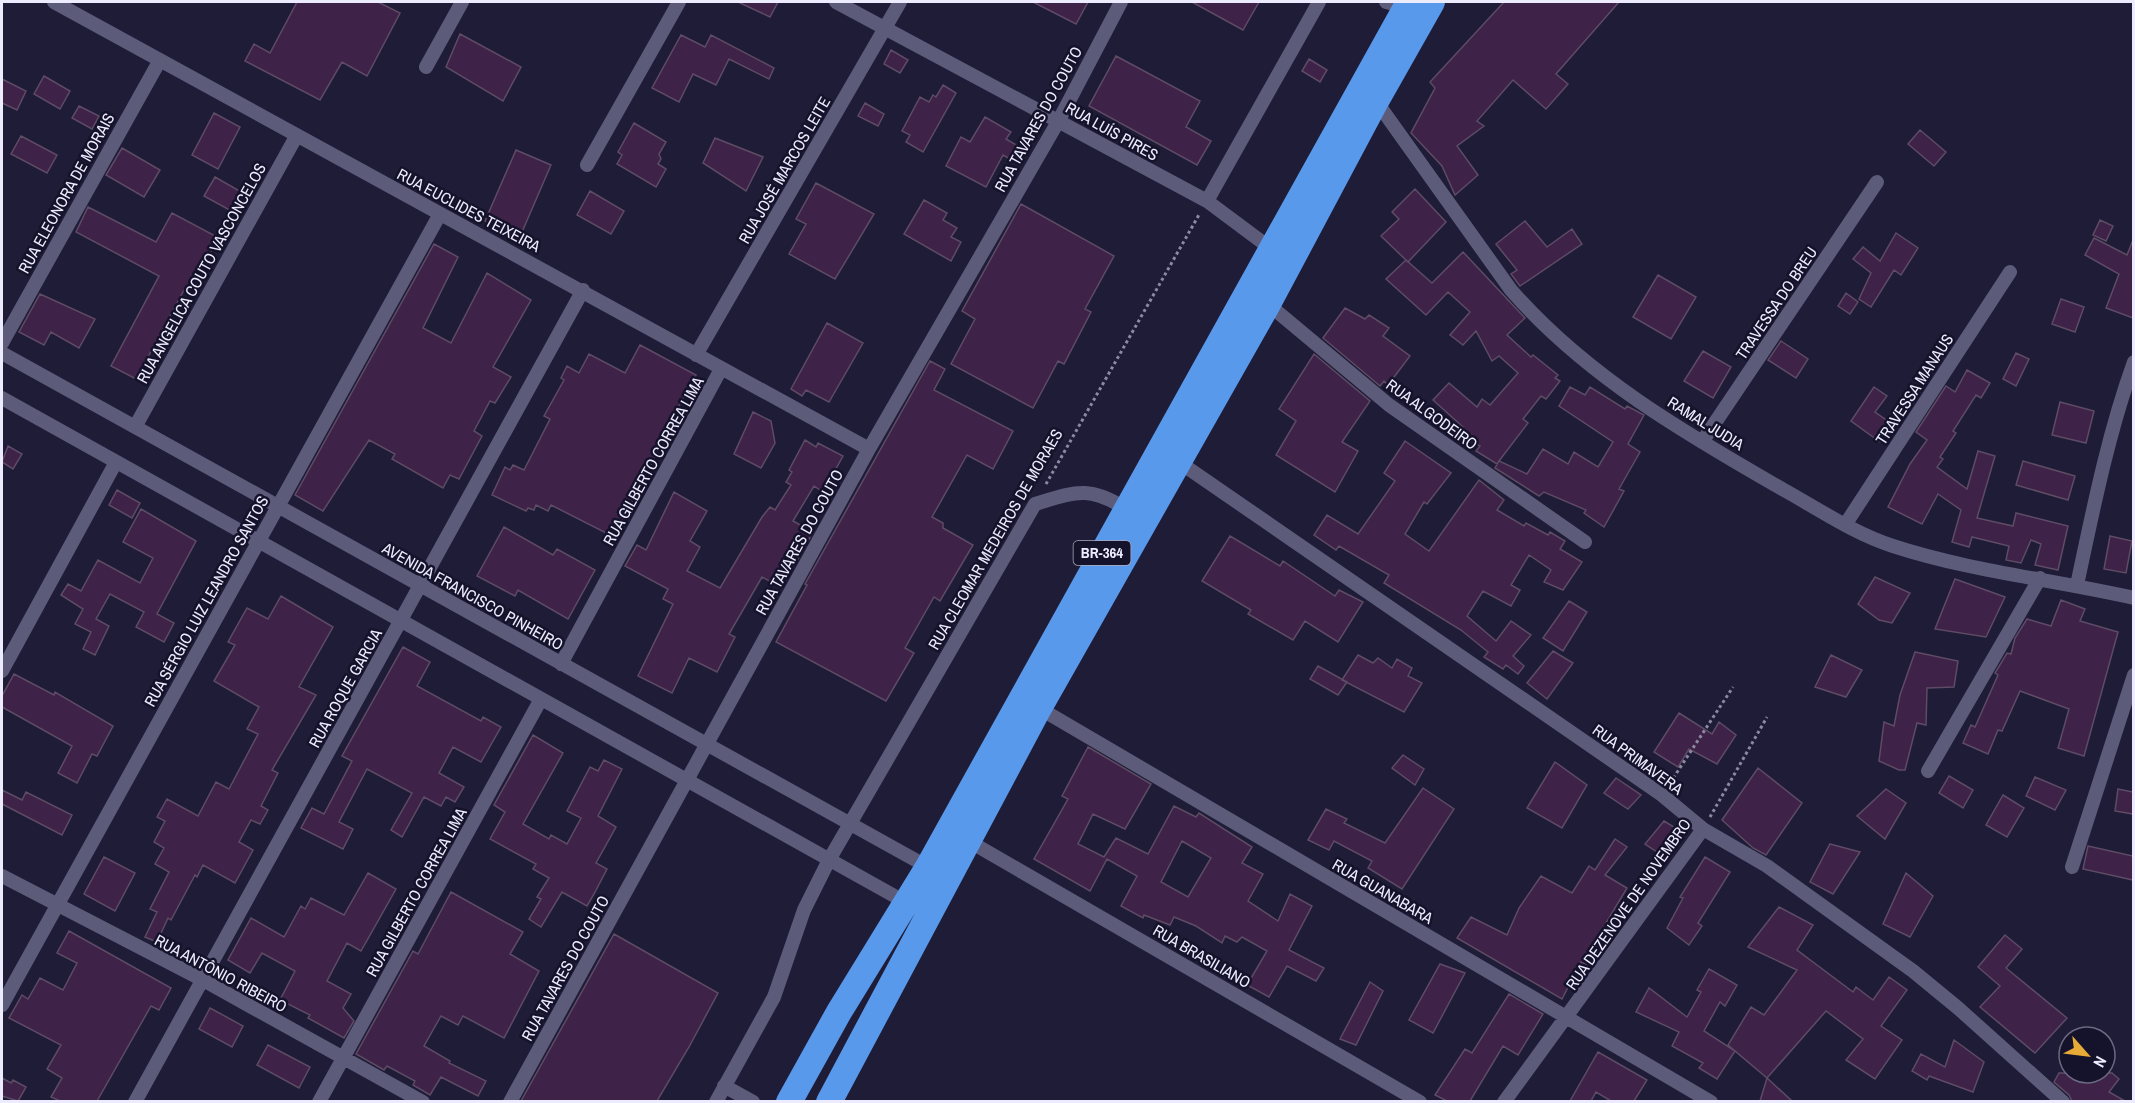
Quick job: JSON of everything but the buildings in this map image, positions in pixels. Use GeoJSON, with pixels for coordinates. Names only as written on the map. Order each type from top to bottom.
{"type":"FeatureCollection","features":[{"type":"Feature","properties":{"kind":"highway","name":"BR-364"},"geometry":{"type":"LineString","coordinates":[[829,1101],[1039,708],[1268,304],[1376,101],[1432,2]]}},
{"type":"Feature","properties":{"kind":"highway","name":"BR-364"},"geometry":{"type":"LineString","coordinates":[[789,1101],[928,867],[1270,248],[1400,3]]}},
{"type":"Feature","properties":{"kind":"highway"},"geometry":{"type":"LineString","coordinates":[[840,1012],[856,1015],[862,1019],[867,1032]]}},
{"type":"Feature","properties":{"kind":"street","name":"RUA EUCLIDES TEIXEIRA"},"geometry":{"type":"LineString","coordinates":[[54,2],[583,290],[696,355],[869,449]]}},
{"type":"Feature","properties":{"kind":"street"},"geometry":{"type":"LineString","coordinates":[[426,67],[462,2]]}},
{"type":"Feature","properties":{"kind":"street"},"geometry":{"type":"LineString","coordinates":[[586,165],[679,2]]}},
{"type":"Feature","properties":{"kind":"street","name":"RUA LUÍS PIRES"},"geometry":{"type":"LineString","coordinates":[[836,2],[1207,201],[1270,248]]}},
{"type":"Feature","properties":{"kind":"street","name":"RUA JOSÉ MARCOS LEITE"},"geometry":{"type":"LineString","coordinates":[[696,355],[900,2]]}},
{"type":"Feature","properties":{"kind":"street","name":"RUA TAVARES DO COUTO"},"geometry":{"type":"LineString","coordinates":[[510,1101],[869,449],[1059,120],[1121,2]]}},
{"type":"Feature","properties":{"kind":"street"},"geometry":{"type":"LineString","coordinates":[[1207,201],[1319,2]]}},
{"type":"Feature","properties":{"kind":"street","name":"RUA ELEONORA DE MORAIS"},"geometry":{"type":"LineString","coordinates":[[2,343],[160,60]]}},
{"type":"Feature","properties":{"kind":"street","name":"RAMAL JUDIA"},"geometry":{"type":"LineString","coordinates":[[1376,101],[1511,290],[1534,316],[1578,358],[1702,442],[1866,537],[1925,555],[2133,598]]}},
{"type":"Feature","properties":{"kind":"street","name":"RUA ANGELICA COUTO VASCONCELOS"},"geometry":{"type":"LineString","coordinates":[[135,427],[297,135]]}},
{"type":"Feature","properties":{"kind":"street","name":"TRAVESSA DO BREU"},"geometry":{"type":"LineString","coordinates":[[1702,442],[1877,182]]}},
{"type":"Feature","properties":{"kind":"street","name":"RUA SÉRGIO LUIZ LEANDRO SANTOS"},"geometry":{"type":"LineString","coordinates":[[2,1005],[440,214]]}},
{"type":"Feature","properties":{"kind":"street","name":"TRAVESSA MANAUS"},"geometry":{"type":"LineString","coordinates":[[1845,525],[2010,272]]}},
{"type":"Feature","properties":{"kind":"street","name":"RUA ROQUE GARCIA"},"geometry":{"type":"LineString","coordinates":[[135,1101],[583,290]]}},
{"type":"Feature","properties":{"kind":"street","name":"RUA ALGODEIRO"},"geometry":{"type":"LineString","coordinates":[[1268,304],[1389,405],[1585,542]]}},
{"type":"Feature","properties":{"kind":"street","name":"AVENIDA FRANCISCO PINHEIRO"},"geometry":{"type":"LineString","coordinates":[[2,353],[928,867]]}},
{"type":"Feature","properties":{"kind":"street"},"geometry":{"type":"LineString","coordinates":[[2077,585],[2098,488],[2133,362]]}},
{"type":"Feature","properties":{"kind":"street","name":"RUA GILBERTO CORREA LIMA"},"geometry":{"type":"LineString","coordinates":[[561,664],[722,369]]}},
{"type":"Feature","properties":{"kind":"street"},"geometry":{"type":"LineString","coordinates":[[2,398],[907,903]]}},
{"type":"Feature","properties":{"kind":"street"},"geometry":{"type":"LineString","coordinates":[[2,671],[116,462]]}},
{"type":"Feature","properties":{"kind":"street","name":"RUA PRIMAVERA"},"geometry":{"type":"LineString","coordinates":[[1179,462],[1662,795],[1703,829],[1767,866],[1913,971],[2063,1101]]}},
{"type":"Feature","properties":{"kind":"street"},"geometry":{"type":"LineString","coordinates":[[1035,504],[1068,494],[1091,492],[1126,509]]}},
{"type":"Feature","properties":{"kind":"street","name":"RUA CLEOMAR MEDEIROS DE MORAES"},"geometry":{"type":"LineString","coordinates":[[716,1101],[774,997],[804,910],[829,860],[1035,504]]}},
{"type":"Feature","properties":{"kind":"street"},"geometry":{"type":"LineString","coordinates":[[1928,771],[2040,578]]}},
{"type":"Feature","properties":{"kind":"street"},"geometry":{"type":"LineString","coordinates":[[2072,867],[2133,675]]}},
{"type":"Feature","properties":{"kind":"street","name":"RUA GILBERTO CORREA LIMA"},"geometry":{"type":"LineString","coordinates":[[319,1101],[541,699]]}},
{"type":"Feature","properties":{"kind":"street","name":"RUA GUANABARA"},"geometry":{"type":"LineString","coordinates":[[1039,708],[1711,1101]]}},
{"type":"Feature","properties":{"kind":"street","name":"RUA DEZENOVE DE NOVEMBRO"},"geometry":{"type":"LineString","coordinates":[[1504,1101],[1567,1018],[1703,829]]}},
{"type":"Feature","properties":{"kind":"street","name":"RUA BRASILIANO"},"geometry":{"type":"LineString","coordinates":[[967,840],[1420,1101]]}},
{"type":"Feature","properties":{"kind":"street","name":"RUA ANTÔNIO RIBEIRO"},"geometry":{"type":"LineString","coordinates":[[2,876],[203,980],[423,1101]]}},
{"type":"Feature","properties":{"kind":"street"},"geometry":{"type":"LineString","coordinates":[[724,1086],[753,1101]]}},
{"type":"Feature","properties":{"kind":"path","name":"RUA CLEOMAR MEDEIROS DE MORAES"},"geometry":{"type":"LineString","coordinates":[[1035,504],[1207,201]]}},
{"type":"Feature","properties":{"kind":"path"},"geometry":{"type":"LineString","coordinates":[[1662,795],[1733,687]]}},
{"type":"Feature","properties":{"kind":"path","name":"RUA DEZENOVE DE NOVEMBRO"},"geometry":{"type":"LineString","coordinates":[[1703,829],[1767,717]]}}]}
